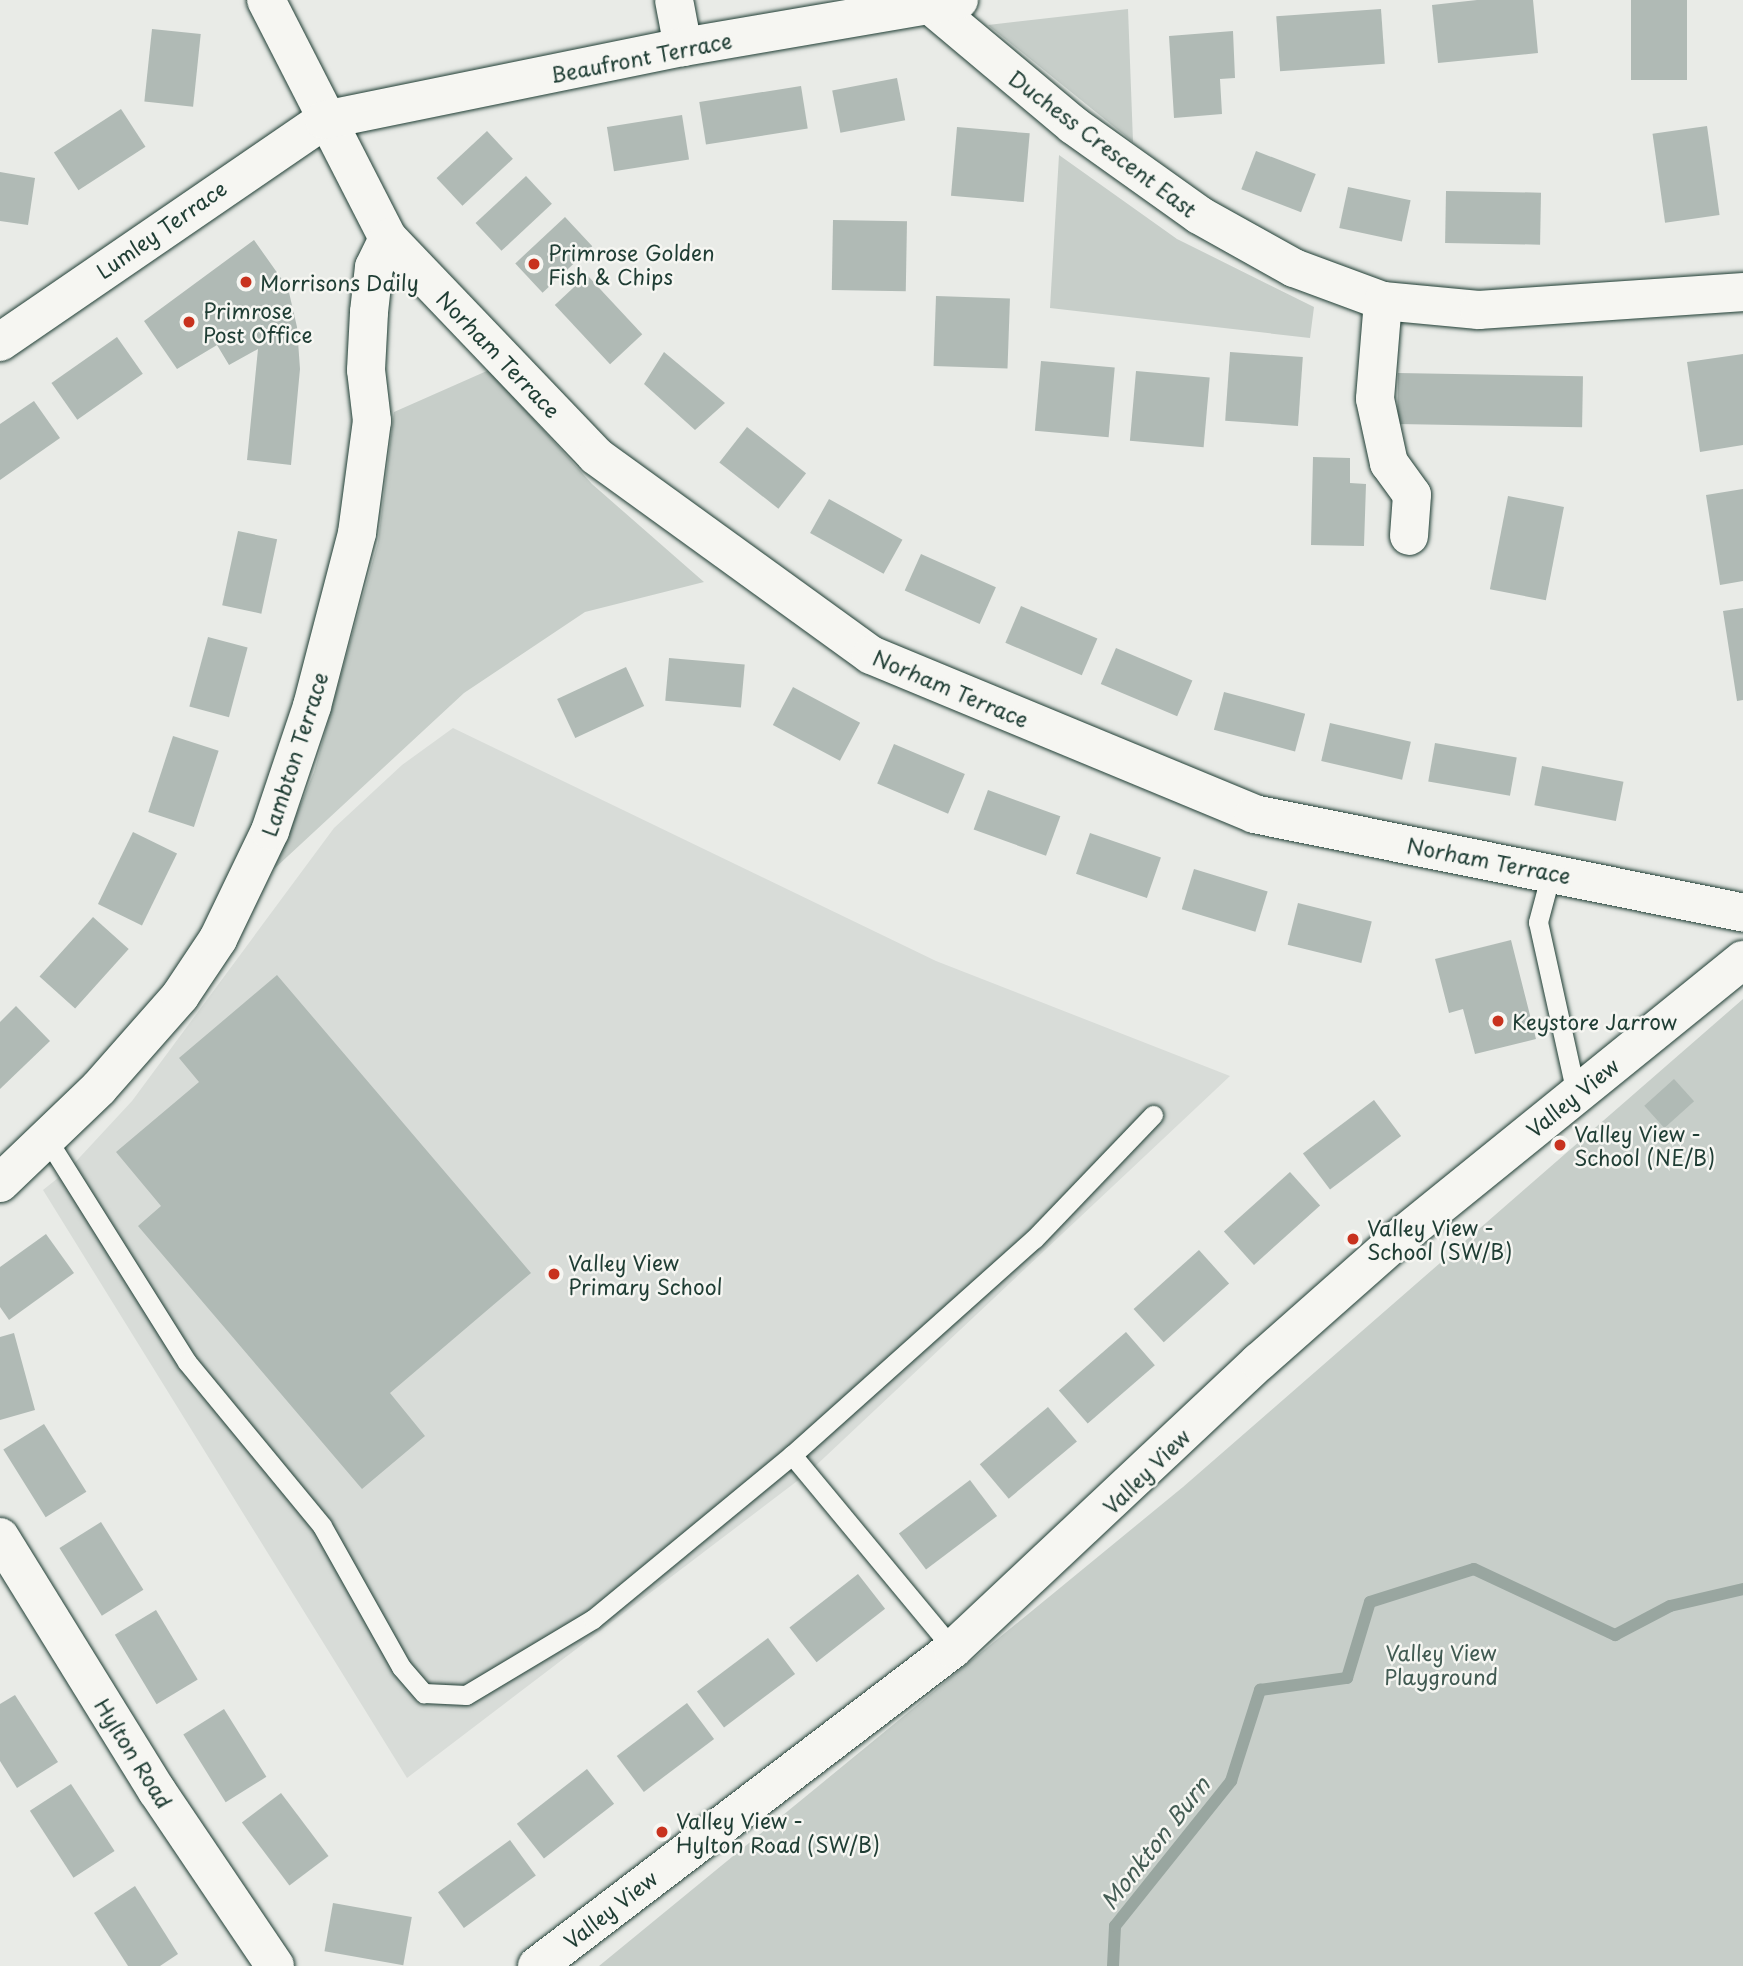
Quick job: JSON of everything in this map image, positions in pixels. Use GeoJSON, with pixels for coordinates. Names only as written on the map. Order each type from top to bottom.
{"type":"FeatureCollection","features":[{"type":"Feature","properties":{"kind":"street","name":"Norham Terrace"},"geometry":{"type":"LineString","coordinates":[[266,0],[324,120],[388,238],[596,456],[871,655],[1254,814],[1743,913]]}},
{"type":"Feature","properties":{"kind":"street"},"geometry":{"type":"LineString","coordinates":[[674,0],[683,47]]}},
{"type":"Feature","properties":{"kind":"street","name":"Beaufront Terrace"},"geometry":{"type":"LineString","coordinates":[[324,120],[683,47],[944,2]]}},
{"type":"Feature","properties":{"kind":"street","name":"Duchess Crescent East"},"geometry":{"type":"LineString","coordinates":[[944,2],[1073,125],[1199,215],[1294,268],[1382,301],[1479,310],[1743,292]]}},
{"type":"Feature","properties":{"kind":"street","name":"Lumley Terrace"},"geometry":{"type":"LineString","coordinates":[[0,342],[324,120]]}},
{"type":"Feature","properties":{"kind":"street","name":"Lambton Terrace"},"geometry":{"type":"LineString","coordinates":[[0,1183],[47,1139],[180,996],[218,939],[270,831],[312,706],[357,533],[372,421],[366,370],[369,312],[374,267],[388,238]]}},
{"type":"Feature","properties":{"kind":"street"},"geometry":{"type":"LineString","coordinates":[[1382,301],[1375,399],[1389,463],[1412,495],[1409,536]]}},
{"type":"Feature","properties":{"kind":"street","name":"Valley View"},"geometry":{"type":"LineString","coordinates":[[537,1966],[953,1649],[1269,1353],[1397,1240],[1743,960]]}},
{"type":"Feature","properties":{"kind":"street","name":"Hylton Road"},"geometry":{"type":"LineString","coordinates":[[0,1537],[157,1791],[275,1966]]}},
{"type":"Feature","properties":{"kind":"lane"},"geometry":{"type":"LineString","coordinates":[[1551,873],[1538,922],[1576,1093]]}},
{"type":"Feature","properties":{"kind":"lane"},"geometry":{"type":"LineString","coordinates":[[47,1139],[187,1362],[322,1525],[401,1667],[425,1693],[466,1695],[593,1619],[792,1455],[1034,1239],[1153,1115]]}},
{"type":"Feature","properties":{"kind":"lane"},"geometry":{"type":"LineString","coordinates":[[792,1455],[953,1649]]}},
{"type":"Feature","properties":{"kind":"shaded area","name":"Valley View Primary School"},"geometry":{"type":"Polygon","coordinates":[[[453,728],[936,961],[1230,1076],[809,1472],[407,1778],[43,1190],[68,1170],[132,1101],[334,828],[402,765],[453,728]]]}},
{"type":"Feature","properties":{"kind":"green space"},"geometry":{"type":"Polygon","coordinates":[[[1128,9],[1133,142],[988,25],[1128,9]]]}},
{"type":"Feature","properties":{"kind":"green space"},"geometry":{"type":"Polygon","coordinates":[[[1059,155],[1177,239],[1314,307],[1310,338],[1050,308],[1059,155]]]}},
{"type":"Feature","properties":{"kind":"green space"},"geometry":{"type":"Polygon","coordinates":[[[489,370],[592,484],[704,582],[585,612],[464,693],[274,869],[314,772],[378,542],[394,412],[489,370]]]}},
{"type":"Feature","properties":{"kind":"green space","name":"Valley View Playground"},"geometry":{"type":"Polygon","coordinates":[[[1743,999],[1743,1966],[599,1966],[1183,1487],[1743,999]]]}},
{"type":"Feature","properties":{"kind":"building"},"geometry":{"type":"Polygon","coordinates":[[[1477,0],[1533,0],[1538,53],[1438,63],[1432,5],[1477,0]]]}},
{"type":"Feature","properties":{"kind":"building"},"geometry":{"type":"Polygon","coordinates":[[[1631,0],[1687,0],[1687,80],[1631,80],[1631,0]]]}},
{"type":"Feature","properties":{"kind":"building"},"geometry":{"type":"Polygon","coordinates":[[[1381,9],[1385,64],[1280,71],[1276,16],[1381,9]]]}},
{"type":"Feature","properties":{"kind":"building"},"geometry":{"type":"Polygon","coordinates":[[[152,29],[201,34],[193,107],[144,102],[152,29]]]}},
{"type":"Feature","properties":{"kind":"building"},"geometry":{"type":"Polygon","coordinates":[[[1233,31],[1235,78],[1220,79],[1222,114],[1174,118],[1169,36],[1233,31]]]}},
{"type":"Feature","properties":{"kind":"building"},"geometry":{"type":"Polygon","coordinates":[[[897,78],[905,120],[840,133],[832,91],[897,78]]]}},
{"type":"Feature","properties":{"kind":"building"},"geometry":{"type":"Polygon","coordinates":[[[801,86],[808,128],[706,145],[699,102],[801,86]]]}},
{"type":"Feature","properties":{"kind":"building"},"geometry":{"type":"Polygon","coordinates":[[[121,109],[146,147],[78,190],[54,153],[121,109]]]}},
{"type":"Feature","properties":{"kind":"building"},"geometry":{"type":"Polygon","coordinates":[[[682,115],[689,159],[614,171],[607,127],[682,115]]]}},
{"type":"Feature","properties":{"kind":"building"},"geometry":{"type":"Polygon","coordinates":[[[1707,126],[1720,215],[1665,223],[1653,134],[1707,126]]]}},
{"type":"Feature","properties":{"kind":"building"},"geometry":{"type":"Polygon","coordinates":[[[957,127],[1030,133],[1024,202],[951,196],[957,127]]]}},
{"type":"Feature","properties":{"kind":"building"},"geometry":{"type":"Polygon","coordinates":[[[487,131],[513,159],[462,206],[437,178],[487,131]]]}},
{"type":"Feature","properties":{"kind":"building"},"geometry":{"type":"Polygon","coordinates":[[[1256,151],[1316,174],[1301,212],[1241,189],[1256,151]]]}},
{"type":"Feature","properties":{"kind":"building"},"geometry":{"type":"Polygon","coordinates":[[[0,172],[35,178],[28,225],[0,221],[0,172]]]}},
{"type":"Feature","properties":{"kind":"building"},"geometry":{"type":"Polygon","coordinates":[[[526,176],[552,204],[501,251],[476,223],[526,176]]]}},
{"type":"Feature","properties":{"kind":"building"},"geometry":{"type":"Polygon","coordinates":[[[1348,187],[1411,200],[1402,241],[1339,228],[1348,187]]]}},
{"type":"Feature","properties":{"kind":"building"},"geometry":{"type":"Polygon","coordinates":[[[1446,191],[1541,193],[1540,245],[1445,243],[1446,191]]]}},
{"type":"Feature","properties":{"kind":"building"},"geometry":{"type":"Polygon","coordinates":[[[565,217],[592,246],[543,293],[515,263],[565,217]]]}},
{"type":"Feature","properties":{"kind":"building"},"geometry":{"type":"Polygon","coordinates":[[[833,220],[907,221],[906,291],[832,290],[833,220]]]}},
{"type":"Feature","properties":{"kind":"building"},"geometry":{"type":"Polygon","coordinates":[[[254,240],[288,288],[297,327],[300,369],[291,465],[247,460],[258,349],[229,365],[217,345],[177,369],[144,321],[254,240]]]}},
{"type":"Feature","properties":{"kind":"building"},"geometry":{"type":"Polygon","coordinates":[[[587,275],[642,334],[610,364],[555,305],[587,275]]]}},
{"type":"Feature","properties":{"kind":"building"},"geometry":{"type":"Polygon","coordinates":[[[936,296],[1010,299],[1008,369],[934,366],[936,296]]]}},
{"type":"Feature","properties":{"kind":"building"},"geometry":{"type":"Polygon","coordinates":[[[117,337],[143,374],[77,420],[51,383],[117,337]]]}},
{"type":"Feature","properties":{"kind":"building"},"geometry":{"type":"Polygon","coordinates":[[[664,352],[725,403],[695,430],[644,384],[664,352]]]}},
{"type":"Feature","properties":{"kind":"building"},"geometry":{"type":"Polygon","coordinates":[[[1230,352],[1303,357],[1298,426],[1225,421],[1230,352]]]}},
{"type":"Feature","properties":{"kind":"building"},"geometry":{"type":"Polygon","coordinates":[[[1743,354],[1743,445],[1700,452],[1687,362],[1743,354]]]}},
{"type":"Feature","properties":{"kind":"building"},"geometry":{"type":"Polygon","coordinates":[[[1041,361],[1115,367],[1109,437],[1035,431],[1041,361]]]}},
{"type":"Feature","properties":{"kind":"building"},"geometry":{"type":"Polygon","coordinates":[[[1136,371],[1210,377],[1204,447],[1130,441],[1136,371]]]}},
{"type":"Feature","properties":{"kind":"building"},"geometry":{"type":"Polygon","coordinates":[[[1398,373],[1583,376],[1582,427],[1397,424],[1398,373]]]}},
{"type":"Feature","properties":{"kind":"building"},"geometry":{"type":"Polygon","coordinates":[[[34,401],[60,438],[0,480],[0,424],[34,401]]]}},
{"type":"Feature","properties":{"kind":"building"},"geometry":{"type":"Polygon","coordinates":[[[747,427],[806,473],[778,509],[719,462],[747,427]]]}},
{"type":"Feature","properties":{"kind":"building"},"geometry":{"type":"Polygon","coordinates":[[[1313,457],[1350,458],[1350,483],[1366,484],[1364,546],[1311,545],[1313,457]]]}},
{"type":"Feature","properties":{"kind":"building"},"geometry":{"type":"Polygon","coordinates":[[[1743,489],[1743,581],[1720,585],[1706,495],[1743,489]]]}},
{"type":"Feature","properties":{"kind":"building"},"geometry":{"type":"Polygon","coordinates":[[[1508,496],[1564,507],[1546,600],[1490,589],[1508,496]]]}},
{"type":"Feature","properties":{"kind":"building"},"geometry":{"type":"Polygon","coordinates":[[[829,499],[902,540],[884,574],[810,533],[829,499]]]}},
{"type":"Feature","properties":{"kind":"building"},"geometry":{"type":"Polygon","coordinates":[[[238,531],[277,539],[261,614],[222,605],[238,531]]]}},
{"type":"Feature","properties":{"kind":"building"},"geometry":{"type":"Polygon","coordinates":[[[921,554],[996,587],[980,624],[905,591],[921,554]]]}},
{"type":"Feature","properties":{"kind":"building"},"geometry":{"type":"Polygon","coordinates":[[[1021,606],[1097,638],[1082,675],[1005,643],[1021,606]]]}},
{"type":"Feature","properties":{"kind":"building"},"geometry":{"type":"Polygon","coordinates":[[[1743,608],[1743,700],[1737,701],[1723,611],[1743,608]]]}},
{"type":"Feature","properties":{"kind":"building"},"geometry":{"type":"Polygon","coordinates":[[[208,637],[248,648],[229,717],[189,707],[208,637]]]}},
{"type":"Feature","properties":{"kind":"building"},"geometry":{"type":"Polygon","coordinates":[[[1116,648],[1192,680],[1177,716],[1101,684],[1116,648]]]}},
{"type":"Feature","properties":{"kind":"building"},"geometry":{"type":"Polygon","coordinates":[[[669,658],[745,665],[741,707],[665,701],[669,658]]]}},
{"type":"Feature","properties":{"kind":"building"},"geometry":{"type":"Polygon","coordinates":[[[626,667],[644,706],[575,738],[557,699],[626,667]]]}},
{"type":"Feature","properties":{"kind":"building"},"geometry":{"type":"Polygon","coordinates":[[[793,687],[860,723],[840,761],[773,725],[793,687]]]}},
{"type":"Feature","properties":{"kind":"building"},"geometry":{"type":"Polygon","coordinates":[[[1224,692],[1305,714],[1295,751],[1214,730],[1224,692]]]}},
{"type":"Feature","properties":{"kind":"building"},"geometry":{"type":"Polygon","coordinates":[[[1330,723],[1411,742],[1402,780],[1321,761],[1330,723]]]}},
{"type":"Feature","properties":{"kind":"building"},"geometry":{"type":"Polygon","coordinates":[[[173,736],[219,751],[194,827],[148,812],[173,736]]]}},
{"type":"Feature","properties":{"kind":"building"},"geometry":{"type":"Polygon","coordinates":[[[1435,743],[1517,757],[1510,796],[1428,781],[1435,743]]]}},
{"type":"Feature","properties":{"kind":"building"},"geometry":{"type":"Polygon","coordinates":[[[894,744],[965,774],[948,814],[877,784],[894,744]]]}},
{"type":"Feature","properties":{"kind":"building"},"geometry":{"type":"Polygon","coordinates":[[[1542,766],[1623,782],[1616,821],[1534,805],[1542,766]]]}},
{"type":"Feature","properties":{"kind":"building"},"geometry":{"type":"Polygon","coordinates":[[[988,790],[1060,816],[1046,856],[974,829],[988,790]]]}},
{"type":"Feature","properties":{"kind":"building"},"geometry":{"type":"Polygon","coordinates":[[[133,832],[177,853],[142,925],[98,904],[133,832]]]}},
{"type":"Feature","properties":{"kind":"building"},"geometry":{"type":"Polygon","coordinates":[[[1090,833],[1161,857],[1147,898],[1076,874],[1090,833]]]}},
{"type":"Feature","properties":{"kind":"building"},"geometry":{"type":"Polygon","coordinates":[[[1194,869],[1268,892],[1255,932],[1182,909],[1194,869]]]}},
{"type":"Feature","properties":{"kind":"building"},"geometry":{"type":"Polygon","coordinates":[[[1298,903],[1372,921],[1361,963],[1288,945],[1298,903]]]}},
{"type":"Feature","properties":{"kind":"building"},"geometry":{"type":"Polygon","coordinates":[[[93,917],[129,949],[75,1009],[39,976],[93,917]]]}},
{"type":"Feature","properties":{"kind":"building"},"geometry":{"type":"Polygon","coordinates":[[[1511,940],[1536,1039],[1475,1054],[1463,1009],[1449,1013],[1435,959],[1511,940]]]}},
{"type":"Feature","properties":{"kind":"building"},"geometry":{"type":"Polygon","coordinates":[[[277,975],[531,1273],[390,1393],[425,1436],[362,1489],[138,1226],[161,1206],[116,1152],[199,1082],[179,1058],[277,975]]]}},
{"type":"Feature","properties":{"kind":"building"},"geometry":{"type":"Polygon","coordinates":[[[16,1006],[50,1041],[0,1089],[0,1022],[16,1006]]]}},
{"type":"Feature","properties":{"kind":"building"},"geometry":{"type":"Polygon","coordinates":[[[1674,1079],[1694,1101],[1664,1128],[1644,1106],[1674,1079]]]}},
{"type":"Feature","properties":{"kind":"building"},"geometry":{"type":"Polygon","coordinates":[[[1374,1100],[1401,1136],[1330,1190],[1303,1154],[1374,1100]]]}},
{"type":"Feature","properties":{"kind":"building"},"geometry":{"type":"Polygon","coordinates":[[[1290,1172],[1320,1205],[1254,1265],[1224,1232],[1290,1172]]]}},
{"type":"Feature","properties":{"kind":"building"},"geometry":{"type":"Polygon","coordinates":[[[46,1234],[74,1273],[9,1320],[0,1307],[0,1267],[46,1234]]]}},
{"type":"Feature","properties":{"kind":"building"},"geometry":{"type":"Polygon","coordinates":[[[1199,1250],[1229,1283],[1164,1342],[1134,1309],[1199,1250]]]}},
{"type":"Feature","properties":{"kind":"building"},"geometry":{"type":"Polygon","coordinates":[[[1126,1332],[1155,1365],[1088,1424],[1059,1390],[1126,1332]]]}},
{"type":"Feature","properties":{"kind":"building"},"geometry":{"type":"Polygon","coordinates":[[[14,1333],[35,1410],[0,1420],[0,1337],[14,1333]]]}},
{"type":"Feature","properties":{"kind":"building"},"geometry":{"type":"Polygon","coordinates":[[[1048,1407],[1077,1441],[1009,1499],[980,1464],[1048,1407]]]}},
{"type":"Feature","properties":{"kind":"building"},"geometry":{"type":"Polygon","coordinates":[[[44,1424],[86,1492],[46,1517],[3,1449],[44,1424]]]}},
{"type":"Feature","properties":{"kind":"building"},"geometry":{"type":"Polygon","coordinates":[[[970,1480],[997,1516],[926,1570],[899,1534],[970,1480]]]}},
{"type":"Feature","properties":{"kind":"building"},"geometry":{"type":"Polygon","coordinates":[[[101,1522],[143,1590],[102,1616],[59,1548],[101,1522]]]}},
{"type":"Feature","properties":{"kind":"building"},"geometry":{"type":"Polygon","coordinates":[[[858,1574],[885,1609],[817,1662],[789,1628],[858,1574]]]}},
{"type":"Feature","properties":{"kind":"building"},"geometry":{"type":"Polygon","coordinates":[[[156,1610],[198,1679],[157,1704],[115,1635],[156,1610]]]}},
{"type":"Feature","properties":{"kind":"building"},"geometry":{"type":"Polygon","coordinates":[[[768,1638],[795,1674],[724,1728],[697,1692],[768,1638]]]}},
{"type":"Feature","properties":{"kind":"building"},"geometry":{"type":"Polygon","coordinates":[[[15,1695],[58,1762],[17,1788],[0,1761],[0,1704],[15,1695]]]}},
{"type":"Feature","properties":{"kind":"building"},"geometry":{"type":"Polygon","coordinates":[[[687,1703],[714,1739],[644,1792],[617,1756],[687,1703]]]}},
{"type":"Feature","properties":{"kind":"building"},"geometry":{"type":"Polygon","coordinates":[[[224,1709],[266,1777],[226,1802],[183,1734],[224,1709]]]}},
{"type":"Feature","properties":{"kind":"building"},"geometry":{"type":"Polygon","coordinates":[[[587,1769],[614,1804],[544,1858],[517,1824],[587,1769]]]}},
{"type":"Feature","properties":{"kind":"building"},"geometry":{"type":"Polygon","coordinates":[[[71,1784],[115,1851],[73,1878],[30,1811],[71,1784]]]}},
{"type":"Feature","properties":{"kind":"building"},"geometry":{"type":"Polygon","coordinates":[[[281,1793],[329,1856],[289,1886],[242,1822],[281,1793]]]}},
{"type":"Feature","properties":{"kind":"building"},"geometry":{"type":"Polygon","coordinates":[[[510,1840],[536,1876],[464,1928],[438,1892],[510,1840]]]}},
{"type":"Feature","properties":{"kind":"building"},"geometry":{"type":"Polygon","coordinates":[[[135,1886],[178,1954],[160,1966],[128,1966],[94,1913],[135,1886]]]}},
{"type":"Feature","properties":{"kind":"building"},"geometry":{"type":"Polygon","coordinates":[[[333,1903],[412,1917],[403,1965],[324,1951],[333,1903]]]}},
{"type":"Feature","properties":{"kind":"waterway","name":"Monkton Burn"},"geometry":{"type":"LineString","coordinates":[[1113,1966],[1115,1926],[1231,1781],[1260,1690],[1347,1678],[1370,1602],[1474,1569],[1615,1635],[1670,1606],[1743,1589]]}},
{"type":"Feature","properties":{"kind":"place","name":"Primrose Golden Fish & Chips"},"geometry":{"type":"Point","coordinates":[534,264]}},
{"type":"Feature","properties":{"kind":"place","name":"Morrisons Daily"},"geometry":{"type":"Point","coordinates":[246,282]}},
{"type":"Feature","properties":{"kind":"place","name":"Primrose Post Office"},"geometry":{"type":"Point","coordinates":[189,322]}},
{"type":"Feature","properties":{"kind":"place","name":"Keystore Jarrow"},"geometry":{"type":"Point","coordinates":[1498,1021]}},
{"type":"Feature","properties":{"kind":"place","name":"Valley View - School (NE/B)"},"geometry":{"type":"Point","coordinates":[1560,1145]}},
{"type":"Feature","properties":{"kind":"place","name":"Valley View - School (SW/B)"},"geometry":{"type":"Point","coordinates":[1353,1239]}},
{"type":"Feature","properties":{"kind":"place","name":"Valley View Primary School"},"geometry":{"type":"Point","coordinates":[554,1274]}},
{"type":"Feature","properties":{"kind":"place","name":"Valley View - Hylton Road (SW/B)"},"geometry":{"type":"Point","coordinates":[662,1832]}}]}
